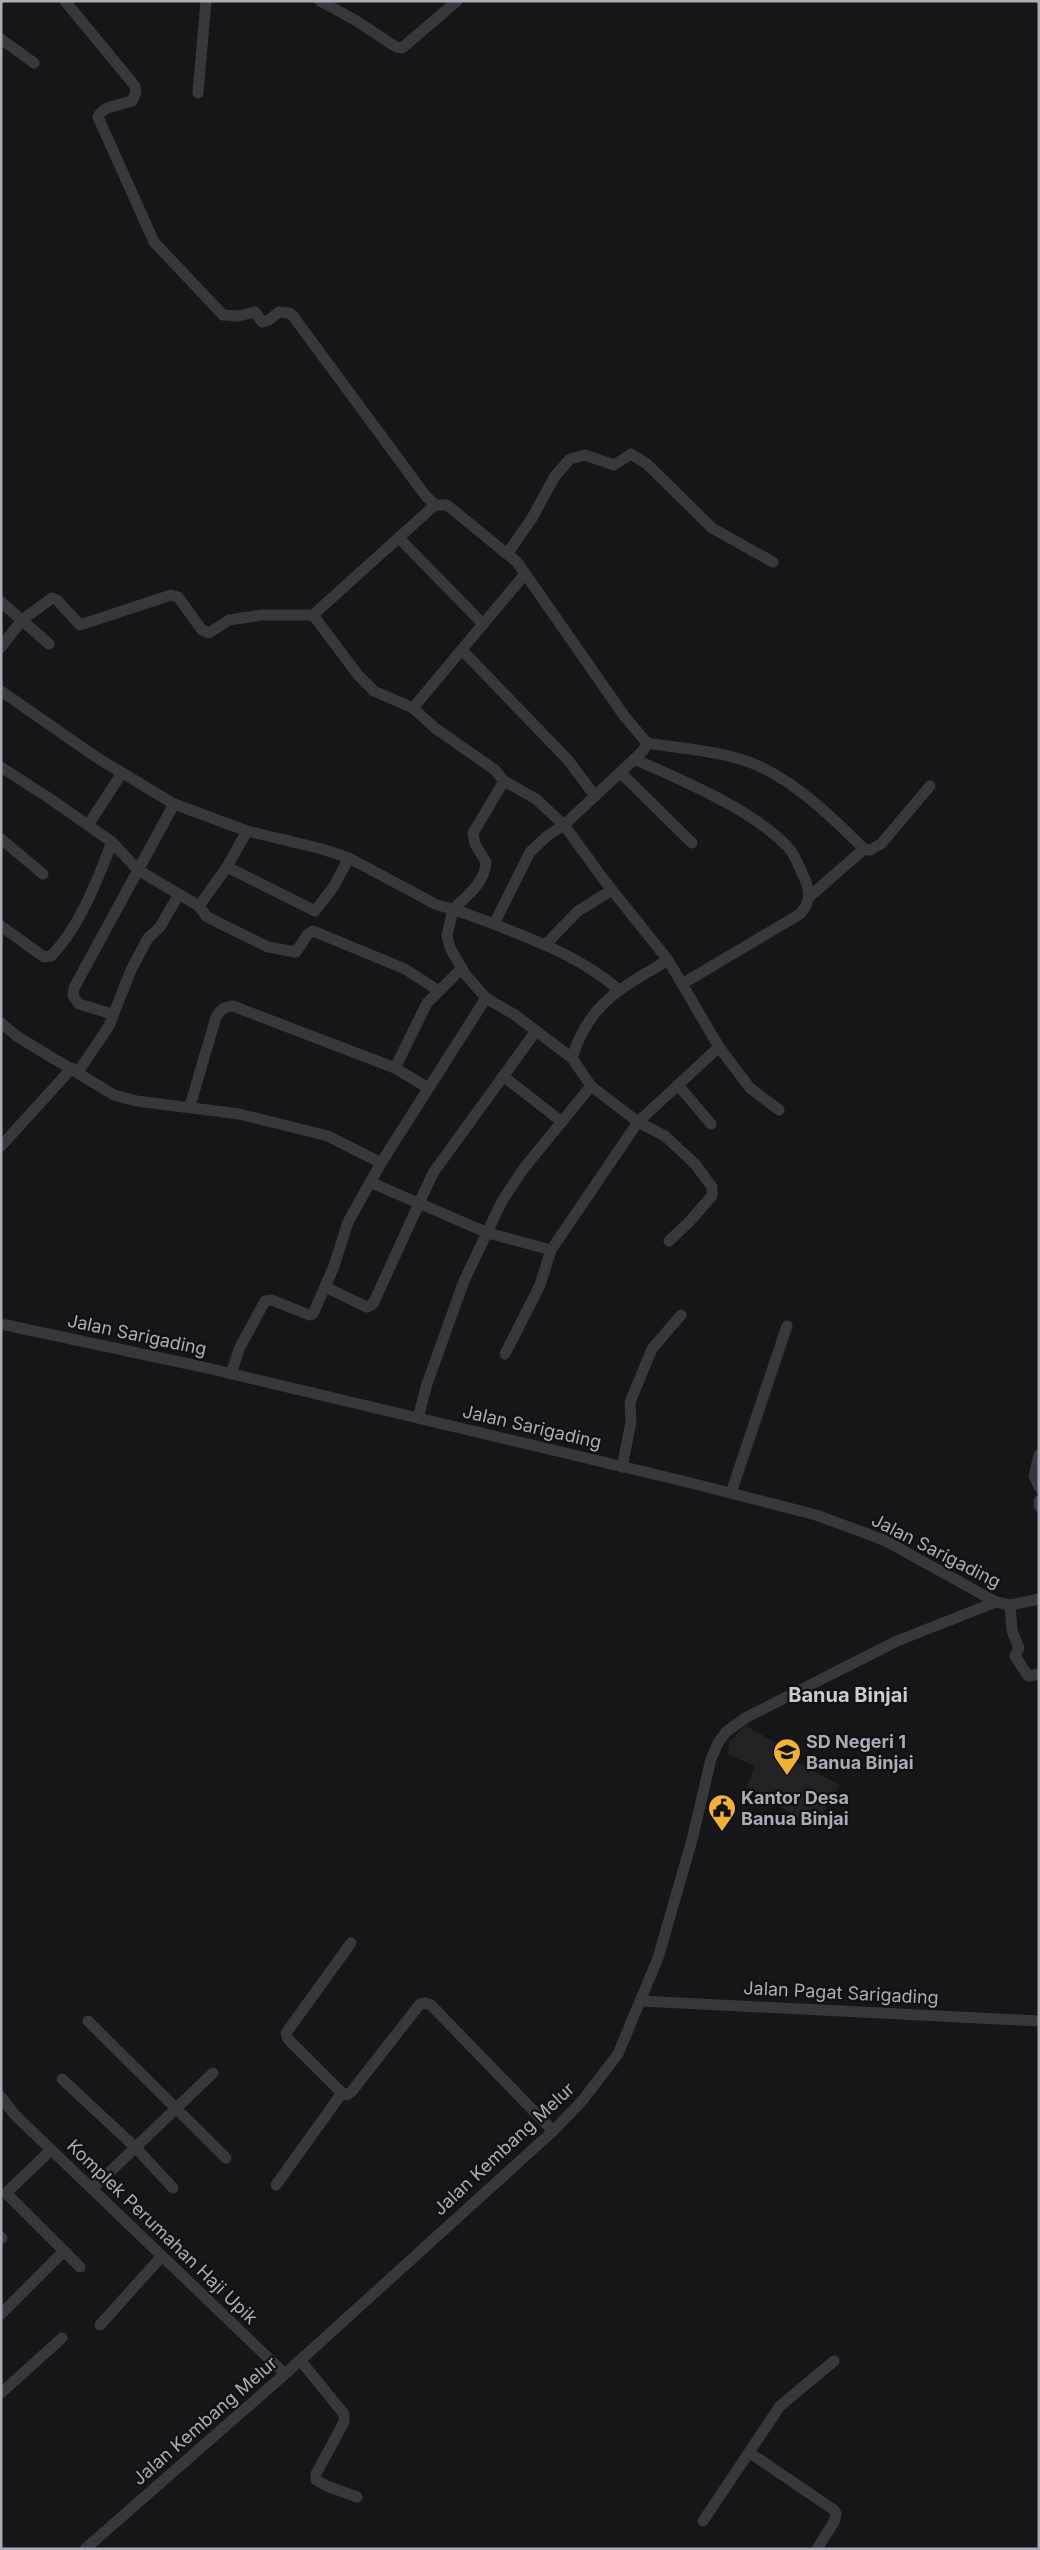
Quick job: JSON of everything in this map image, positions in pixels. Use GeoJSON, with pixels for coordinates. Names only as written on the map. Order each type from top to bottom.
{"type":"FeatureCollection","features":[{"type":"Feature","properties":{"kind":"street"},"geometry":{"type":"LineString","coordinates":[[65,1],[135,86],[136,92],[132,101],[105,109],[100,112],[98,117],[154,242],[223,314],[238,316],[255,312],[262,322],[269,320],[279,312],[293,316],[435,505]]}},
{"type":"Feature","properties":{"kind":"street"},"geometry":{"type":"LineString","coordinates":[[198,93],[206,1]]}},
{"type":"Feature","properties":{"kind":"street"},"geometry":{"type":"LineString","coordinates":[[320,1],[355,20],[396,47],[402,48],[456,1]]}},
{"type":"Feature","properties":{"kind":"street"},"geometry":{"type":"LineString","coordinates":[[1,39],[34,63]]}},
{"type":"Feature","properties":{"kind":"street"},"geometry":{"type":"LineString","coordinates":[[507,554],[532,518],[555,476],[570,460],[585,455],[614,465],[632,454],[647,464],[712,528],[773,562]]}},
{"type":"Feature","properties":{"kind":"street"},"geometry":{"type":"LineString","coordinates":[[1,647],[22,620],[49,599],[57,600],[80,625],[175,595],[202,630],[209,633],[229,620],[262,615],[313,615],[435,505],[447,505],[517,562],[614,702],[647,743],[723,755],[759,766],[804,794],[864,849],[870,850],[881,844],[930,786]]}},
{"type":"Feature","properties":{"kind":"street"},"geometry":{"type":"LineString","coordinates":[[398,538],[483,624]]}},
{"type":"Feature","properties":{"kind":"street"},"geometry":{"type":"LineString","coordinates":[[413,708],[525,574]]}},
{"type":"Feature","properties":{"kind":"street"},"geometry":{"type":"LineString","coordinates":[[1,602],[49,644]]}},
{"type":"Feature","properties":{"kind":"street"},"geometry":{"type":"LineString","coordinates":[[313,615],[374,691],[413,708],[443,734],[495,770],[504,781],[536,798],[564,825],[612,890],[668,960],[719,1047],[750,1088],[779,1110]]}},
{"type":"Feature","properties":{"kind":"street"},"geometry":{"type":"LineString","coordinates":[[462,650],[568,760],[595,796]]}},
{"type":"Feature","properties":{"kind":"street"},"geometry":{"type":"LineString","coordinates":[[1,691],[122,773],[174,804],[247,831],[322,849],[349,858],[445,909],[453,909],[545,945],[597,971],[619,990]]}},
{"type":"Feature","properties":{"kind":"street"},"geometry":{"type":"LineString","coordinates":[[494,924],[530,852],[546,836],[564,825],[643,751],[647,743]]}},
{"type":"Feature","properties":{"kind":"street"},"geometry":{"type":"LineString","coordinates":[[634,759],[706,791],[759,824],[781,841],[788,847],[806,881],[810,896],[807,907],[800,914],[682,984]]}},
{"type":"Feature","properties":{"kind":"street"},"geometry":{"type":"LineString","coordinates":[[1,767],[112,842],[138,870],[199,906],[206,916],[213,920],[268,947],[296,952],[308,934],[313,932],[405,969],[439,992]]}},
{"type":"Feature","properties":{"kind":"street"},"geometry":{"type":"LineString","coordinates":[[620,772],[692,843]]}},
{"type":"Feature","properties":{"kind":"street"},"geometry":{"type":"LineString","coordinates":[[88,825],[122,773]]}},
{"type":"Feature","properties":{"kind":"street"},"geometry":{"type":"LineString","coordinates":[[504,781],[473,833],[474,844],[486,862],[484,872],[474,890],[453,909],[447,936],[450,948],[462,968],[486,998],[536,1031],[572,1058],[591,1086],[638,1122],[665,1136],[695,1164],[714,1192],[688,1223],[669,1241]]}},
{"type":"Feature","properties":{"kind":"street"},"geometry":{"type":"LineString","coordinates":[[112,1014],[79,1004],[73,996],[78,979],[174,804]]}},
{"type":"Feature","properties":{"kind":"street"},"geometry":{"type":"LineString","coordinates":[[199,906],[227,867],[247,831]]}},
{"type":"Feature","properties":{"kind":"street"},"geometry":{"type":"LineString","coordinates":[[1,839],[43,874]]}},
{"type":"Feature","properties":{"kind":"street"},"geometry":{"type":"LineString","coordinates":[[1,926],[44,957],[51,956],[68,934],[97,881],[112,842]]}},
{"type":"Feature","properties":{"kind":"street"},"geometry":{"type":"LineString","coordinates":[[810,896],[864,849]]}},
{"type":"Feature","properties":{"kind":"street"},"geometry":{"type":"LineString","coordinates":[[227,867],[315,911],[334,886],[349,858]]}},
{"type":"Feature","properties":{"kind":"street"},"geometry":{"type":"LineString","coordinates":[[545,945],[578,911],[612,890]]}},
{"type":"Feature","properties":{"kind":"street"},"geometry":{"type":"LineString","coordinates":[[1,1146],[39,1103],[75,1070],[109,1026],[112,1014],[131,970],[148,938],[160,927],[179,894]]}},
{"type":"Feature","properties":{"kind":"street"},"geometry":{"type":"LineString","coordinates":[[572,1058],[578,1040],[594,1011],[619,990],[668,960]]}},
{"type":"Feature","properties":{"kind":"street"},"geometry":{"type":"LineString","coordinates":[[395,1068],[427,1003],[462,968]]}},
{"type":"Feature","properties":{"kind":"street"},"geometry":{"type":"LineString","coordinates":[[231,1374],[239,1349],[265,1301],[272,1300],[310,1315],[316,1310],[348,1222],[372,1183],[381,1163],[486,998]]}},
{"type":"Feature","properties":{"kind":"street"},"geometry":{"type":"LineString","coordinates":[[190,1106],[216,1017],[221,1009],[226,1006],[233,1006],[272,1019],[395,1068],[428,1088]]}},
{"type":"Feature","properties":{"kind":"street"},"geometry":{"type":"LineString","coordinates":[[1,1023],[18,1036],[114,1095],[136,1101],[190,1106],[239,1114],[328,1136],[381,1163]]}},
{"type":"Feature","properties":{"kind":"street"},"geometry":{"type":"LineString","coordinates":[[325,1287],[370,1307],[433,1173],[536,1031]]}},
{"type":"Feature","properties":{"kind":"street"},"geometry":{"type":"LineString","coordinates":[[506,1354],[540,1285],[552,1250],[638,1122],[719,1047]]}},
{"type":"Feature","properties":{"kind":"street"},"geometry":{"type":"LineString","coordinates":[[503,1076],[562,1122]]}},
{"type":"Feature","properties":{"kind":"street"},"geometry":{"type":"LineString","coordinates":[[678,1085],[711,1124]]}},
{"type":"Feature","properties":{"kind":"street"},"geometry":{"type":"LineString","coordinates":[[418,1418],[421,1401],[464,1281],[502,1202],[524,1168],[591,1086]]}},
{"type":"Feature","properties":{"kind":"street"},"geometry":{"type":"LineString","coordinates":[[372,1183],[488,1233],[552,1250]]}},
{"type":"Feature","properties":{"kind":"street"},"geometry":{"type":"LineString","coordinates":[[622,1467],[631,1422],[630,1402],[652,1349],[681,1315]]}},
{"type":"Feature","properties":{"kind":"street","name":"Jalan Sarigading"},"geometry":{"type":"LineString","coordinates":[[1,1324],[231,1374],[816,1515],[884,1540],[996,1602],[1010,1605],[1039,1600]]}},
{"type":"Feature","properties":{"kind":"street"},"geometry":{"type":"LineString","coordinates":[[731,1494],[787,1326]]}},
{"type":"Feature","properties":{"kind":"street"},"geometry":{"type":"LineString","coordinates":[[1039,1455],[1034,1476],[1039,1487]]}},
{"type":"Feature","properties":{"kind":"street"},"geometry":{"type":"LineString","coordinates":[[1039,1501],[1039,1506]]}},
{"type":"Feature","properties":{"kind":"street","name":"Jalan Kembang Melur"},"geometry":{"type":"LineString","coordinates":[[85,2549],[285,2374],[553,2131],[582,2101],[618,2054],[641,2001],[661,1949],[692,1840],[711,1759],[718,1743],[726,1732],[745,1718],[897,1641],[996,1602]]}},
{"type":"Feature","properties":{"kind":"street"},"geometry":{"type":"LineString","coordinates":[[1010,1605],[1012,1631],[1019,1648],[1015,1656],[1028,1676],[1039,1674]]}},
{"type":"Feature","properties":{"kind":"street"},"geometry":{"type":"LineString","coordinates":[[350,1943],[286,2033],[288,2039],[342,2093],[347,2095],[352,2091],[420,2004],[425,2002],[431,2005],[553,2131]]}},
{"type":"Feature","properties":{"kind":"street","name":"Jalan Pagat Sarigading"},"geometry":{"type":"LineString","coordinates":[[641,2001],[1039,2021]]}},
{"type":"Feature","properties":{"kind":"street"},"geometry":{"type":"LineString","coordinates":[[88,2021],[226,2158]]}},
{"type":"Feature","properties":{"kind":"street"},"geometry":{"type":"LineString","coordinates":[[92,2188],[213,2073]]}},
{"type":"Feature","properties":{"kind":"street"},"geometry":{"type":"LineString","coordinates":[[62,2079],[135,2147],[173,2188]]}},
{"type":"Feature","properties":{"kind":"street"},"geometry":{"type":"LineString","coordinates":[[276,2185],[342,2093]]}},
{"type":"Feature","properties":{"kind":"street","name":"Komplek Perumahan Haji Upik"},"geometry":{"type":"LineString","coordinates":[[1,2097],[15,2115],[285,2374]]}},
{"type":"Feature","properties":{"kind":"street"},"geometry":{"type":"LineString","coordinates":[[51,2150],[4,2196],[80,2267]]}},
{"type":"Feature","properties":{"kind":"street"},"geometry":{"type":"LineString","coordinates":[[1,2314],[64,2251]]}},
{"type":"Feature","properties":{"kind":"street"},"geometry":{"type":"LineString","coordinates":[[100,2325],[162,2256]]}},
{"type":"Feature","properties":{"kind":"street"},"geometry":{"type":"LineString","coordinates":[[1,2393],[62,2338]]}},
{"type":"Feature","properties":{"kind":"street"},"geometry":{"type":"LineString","coordinates":[[300,2360],[344,2414],[344,2422],[316,2474],[316,2480],[357,2497]]}},
{"type":"Feature","properties":{"kind":"street"},"geometry":{"type":"LineString","coordinates":[[703,2521],[780,2406],[834,2361]]}},
{"type":"Feature","properties":{"kind":"street"},"geometry":{"type":"LineString","coordinates":[[750,2453],[834,2510],[836,2514],[834,2522],[817,2549]]}},
{"type":"Feature","properties":{"kind":"shaded area","name":"SD Negeri 1 Banua Binjai"},"geometry":{"type":"Polygon","coordinates":[[[745,1725],[782,1747],[779,1753],[840,1785],[814,1827],[747,1787],[755,1766],[728,1755],[729,1742],[745,1725]]]}},
{"type":"Feature","properties":{"kind":"place","name":"SD Negeri 1 Banua Binjai"},"geometry":{"type":"Point","coordinates":[787,1776]}},
{"type":"Feature","properties":{"kind":"place","name":"Kantor Desa Banua Binjai"},"geometry":{"type":"Point","coordinates":[722,1832]}},
{"type":"Feature","properties":{"kind":"district","name":"Banua Binjai"},"geometry":{"type":"Point","coordinates":[848,1695]}}]}
